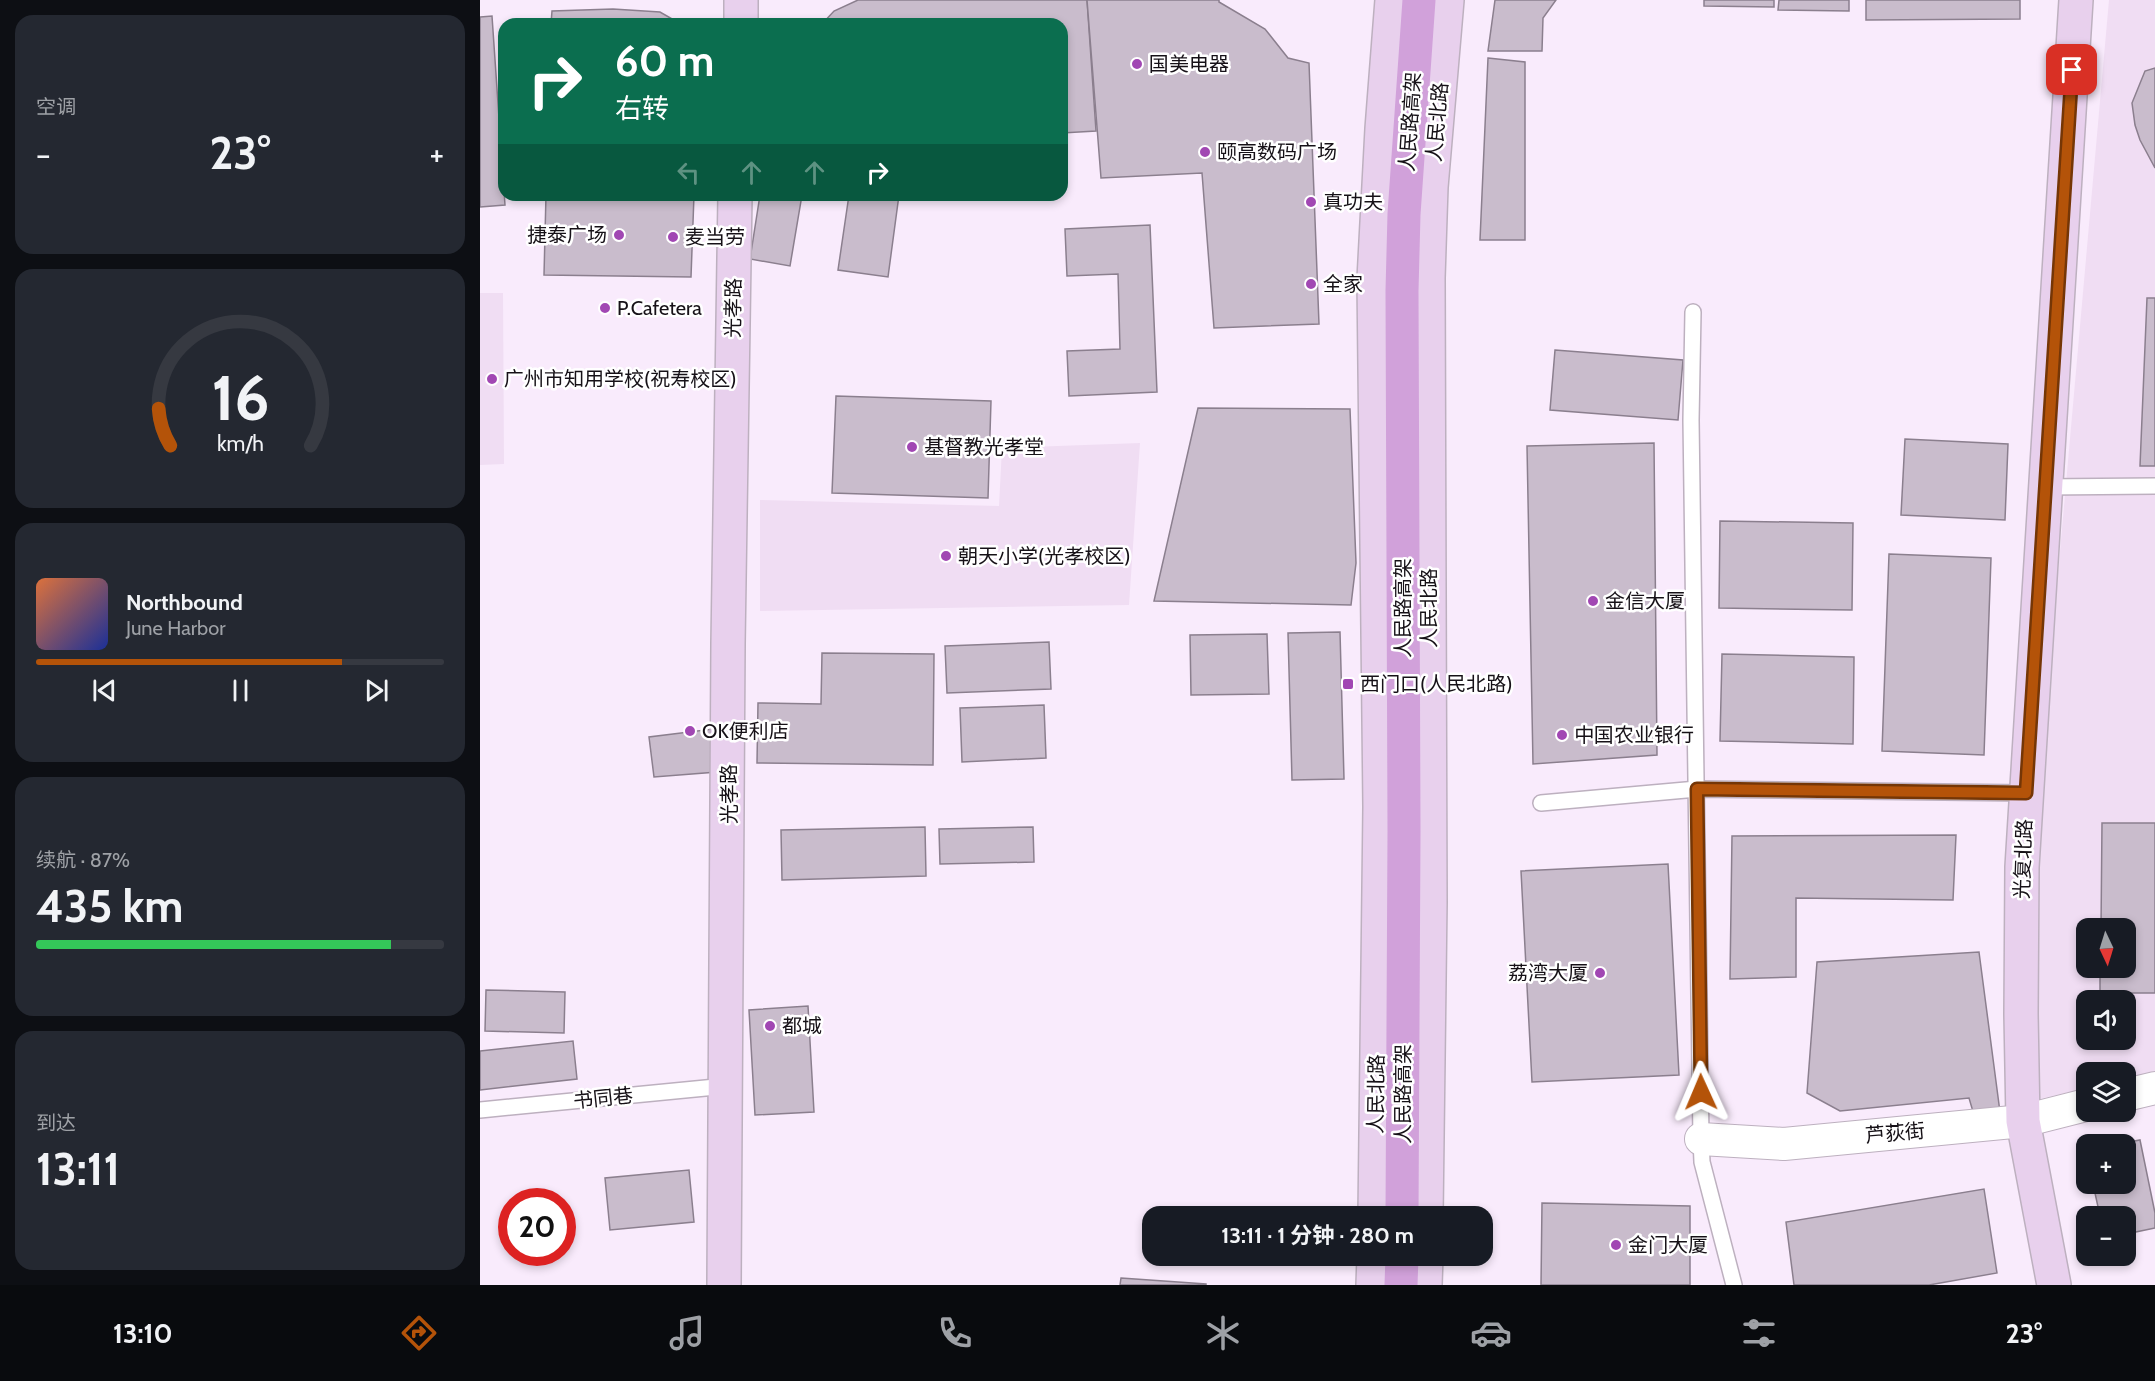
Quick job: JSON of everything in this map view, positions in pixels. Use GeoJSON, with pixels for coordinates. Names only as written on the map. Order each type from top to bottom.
{"type":"FeatureCollection","features":[{"type":"Feature","properties":{"kind":"main road"},"geometry":{"type":"LineString","coordinates":[[741,0],[741,18]]}},
{"type":"Feature","properties":{"kind":"main road","name":"人民北路"},"geometry":{"type":"LineString","coordinates":[[1374,1206],[1380,807],[1374,279],[1392,0]]}},
{"type":"Feature","properties":{"kind":"main road","name":"人民路高架"},"geometry":{"type":"LineString","coordinates":[[1402,1206],[1404,853],[1402,280],[1404,214],[1419,0]]}},
{"type":"Feature","properties":{"kind":"main road","name":"人民北路"},"geometry":{"type":"LineString","coordinates":[[1426,1206],[1430,867],[1428,278],[1431,187],[1447,0]]}},
{"type":"Feature","properties":{"kind":"main road","name":"光复北路"},"geometry":{"type":"LineString","coordinates":[[2054,1285],[2024,1121],[2021,1014],[2022,867],[2076,0]]}},
{"type":"Feature","properties":{"kind":"main road","name":"光孝路"},"geometry":{"type":"LineString","coordinates":[[724,1285],[728,644],[735,201]]}},
{"type":"Feature","properties":{"kind":"main road"},"geometry":{"type":"LineString","coordinates":[[1373,1285],[1374,1266]]}},
{"type":"Feature","properties":{"kind":"main road"},"geometry":{"type":"LineString","coordinates":[[1401,1285],[1402,1266]]}},
{"type":"Feature","properties":{"kind":"main road"},"geometry":{"type":"LineString","coordinates":[[1425,1285],[1426,1266]]}},
{"type":"Feature","properties":{"kind":"street"},"geometry":{"type":"LineString","coordinates":[[2136,1093],[2155,1088]]}},
{"type":"Feature","properties":{"kind":"street","name":"芦荻街"},"geometry":{"type":"LineString","coordinates":[[1701,1138],[1784,1144],[2024,1121],[2076,1108]]}},
{"type":"Feature","properties":{"kind":"lane"},"geometry":{"type":"LineString","coordinates":[[1693,312],[1691,420],[1702,1162],[1734,1285]]}},
{"type":"Feature","properties":{"kind":"lane"},"geometry":{"type":"LineString","coordinates":[[2045,487],[2155,486]]}},
{"type":"Feature","properties":{"kind":"lane"},"geometry":{"type":"LineString","coordinates":[[1541,803],[1697,789],[2026,793]]}},
{"type":"Feature","properties":{"kind":"lane","name":"书同巷"},"geometry":{"type":"LineString","coordinates":[[480,1110],[726,1086]]}},
{"type":"Feature","properties":{"kind":"shaded area"},"geometry":{"type":"Polygon","coordinates":[[[2109,0],[2155,0],[2155,1071],[2136,1076],[2136,1062],[2076,1062],[2076,1090],[2039,1099],[2037,810],[2109,0]]]}},
{"type":"Feature","properties":{"kind":"shaded area","name":"广州市知用学校(祝寿校区)"},"geometry":{"type":"Polygon","coordinates":[[[480,293],[503,293],[504,464],[480,465],[480,293]]]}},
{"type":"Feature","properties":{"kind":"shaded area","name":"朝天小学(光孝校区)"},"geometry":{"type":"Polygon","coordinates":[[[1140,443],[1129,605],[760,611],[760,500],[999,506],[1002,448],[1140,443]]]}},
{"type":"Feature","properties":{"kind":"building"},"geometry":{"type":"Polygon","coordinates":[[[858,0],[1087,0],[1096,131],[1068,133],[1068,18],[828,18],[834,11],[858,0]]]}},
{"type":"Feature","properties":{"kind":"building","name":"颐高数码广场"},"geometry":{"type":"Polygon","coordinates":[[[1087,0],[1219,0],[1265,29],[1288,58],[1309,63],[1319,324],[1214,328],[1202,173],[1101,178],[1087,0]]]}},
{"type":"Feature","properties":{"kind":"building"},"geometry":{"type":"Polygon","coordinates":[[[1495,0],[1556,0],[1543,18],[1542,51],[1488,51],[1495,0]]]}},
{"type":"Feature","properties":{"kind":"building"},"geometry":{"type":"Polygon","coordinates":[[[1704,0],[1774,0],[1774,7],[1704,6],[1704,0]]]}},
{"type":"Feature","properties":{"kind":"building"},"geometry":{"type":"Polygon","coordinates":[[[1779,0],[1849,0],[1849,11],[1778,10],[1779,0]]]}},
{"type":"Feature","properties":{"kind":"building"},"geometry":{"type":"Polygon","coordinates":[[[1866,0],[2020,0],[2020,19],[1866,20],[1866,0]]]}},
{"type":"Feature","properties":{"kind":"building"},"geometry":{"type":"Polygon","coordinates":[[[613,9],[660,12],[670,18],[551,18],[552,11],[613,9]]]}},
{"type":"Feature","properties":{"kind":"building"},"geometry":{"type":"Polygon","coordinates":[[[492,16],[498,103],[498,201],[505,201],[505,205],[480,207],[480,17],[492,16]]]}},
{"type":"Feature","properties":{"kind":"building"},"geometry":{"type":"Polygon","coordinates":[[[1488,58],[1525,62],[1525,240],[1480,240],[1488,58]]]}},
{"type":"Feature","properties":{"kind":"building"},"geometry":{"type":"Polygon","coordinates":[[[2155,68],[2155,168],[2140,140],[2132,103],[2145,71],[2155,68]]]}},
{"type":"Feature","properties":{"kind":"building","name":"捷泰广场"},"geometry":{"type":"Polygon","coordinates":[[[546,201],[694,201],[691,277],[544,275],[546,201]]]}},
{"type":"Feature","properties":{"kind":"building"},"geometry":{"type":"Polygon","coordinates":[[[759,201],[801,201],[790,266],[750,259],[759,201]]]}},
{"type":"Feature","properties":{"kind":"building"},"geometry":{"type":"Polygon","coordinates":[[[848,201],[898,201],[888,277],[838,270],[848,201]]]}},
{"type":"Feature","properties":{"kind":"building"},"geometry":{"type":"Polygon","coordinates":[[[1150,225],[1157,392],[1069,396],[1067,351],[1120,349],[1118,274],[1067,276],[1065,229],[1150,225]]]}},
{"type":"Feature","properties":{"kind":"building"},"geometry":{"type":"Polygon","coordinates":[[[2147,298],[2155,298],[2155,466],[2140,466],[2147,298]]]}},
{"type":"Feature","properties":{"kind":"building"},"geometry":{"type":"Polygon","coordinates":[[[1555,350],[1683,360],[1678,420],[1550,410],[1555,350]]]}},
{"type":"Feature","properties":{"kind":"building","name":"基督教光孝堂"},"geometry":{"type":"Polygon","coordinates":[[[836,396],[991,401],[988,498],[832,493],[836,396]]]}},
{"type":"Feature","properties":{"kind":"building"},"geometry":{"type":"Polygon","coordinates":[[[1198,408],[1350,409],[1356,563],[1351,605],[1154,601],[1198,408]]]}},
{"type":"Feature","properties":{"kind":"building"},"geometry":{"type":"Polygon","coordinates":[[[1905,439],[2008,444],[2005,520],[1901,515],[1905,439]]]}},
{"type":"Feature","properties":{"kind":"building","name":"金信大厦"},"geometry":{"type":"Polygon","coordinates":[[[1654,443],[1657,755],[1533,764],[1527,446],[1654,443]]]}},
{"type":"Feature","properties":{"kind":"building"},"geometry":{"type":"Polygon","coordinates":[[[1720,521],[1853,523],[1852,610],[1719,608],[1720,521]]]}},
{"type":"Feature","properties":{"kind":"building"},"geometry":{"type":"Polygon","coordinates":[[[1889,554],[1991,558],[1984,755],[1882,751],[1889,554]]]}},
{"type":"Feature","properties":{"kind":"building"},"geometry":{"type":"Polygon","coordinates":[[[1340,632],[1344,779],[1292,780],[1288,633],[1340,632]]]}},
{"type":"Feature","properties":{"kind":"building"},"geometry":{"type":"Polygon","coordinates":[[[1267,634],[1269,694],[1191,695],[1190,635],[1267,634]]]}},
{"type":"Feature","properties":{"kind":"building"},"geometry":{"type":"Polygon","coordinates":[[[1049,642],[1051,689],[947,693],[945,646],[1049,642]]]}},
{"type":"Feature","properties":{"kind":"building"},"geometry":{"type":"Polygon","coordinates":[[[822,653],[934,654],[933,765],[757,763],[758,703],[821,704],[822,653]]]}},
{"type":"Feature","properties":{"kind":"building"},"geometry":{"type":"Polygon","coordinates":[[[1722,654],[1854,657],[1853,744],[1720,741],[1722,654]]]}},
{"type":"Feature","properties":{"kind":"building"},"geometry":{"type":"Polygon","coordinates":[[[1044,705],[1046,758],[962,762],[960,708],[1044,705]]]}},
{"type":"Feature","properties":{"kind":"building"},"geometry":{"type":"Polygon","coordinates":[[[713,729],[717,772],[654,777],[649,737],[713,729]]]}},
{"type":"Feature","properties":{"kind":"building"},"geometry":{"type":"Polygon","coordinates":[[[2102,823],[2155,823],[2155,993],[2136,993],[2136,990],[2100,990],[2100,978],[2136,978],[2136,918],[2101,918],[2102,823]]]}},
{"type":"Feature","properties":{"kind":"building"},"geometry":{"type":"Polygon","coordinates":[[[925,827],[926,876],[782,880],[781,830],[925,827]]]}},
{"type":"Feature","properties":{"kind":"building"},"geometry":{"type":"Polygon","coordinates":[[[1033,827],[1034,862],[940,864],[939,829],[1033,827]]]}},
{"type":"Feature","properties":{"kind":"building"},"geometry":{"type":"Polygon","coordinates":[[[1956,835],[1953,900],[1796,898],[1796,977],[1730,979],[1732,836],[1956,835]]]}},
{"type":"Feature","properties":{"kind":"building","name":"荔湾大厦"},"geometry":{"type":"Polygon","coordinates":[[[1668,864],[1679,1075],[1532,1082],[1521,871],[1668,864]]]}},
{"type":"Feature","properties":{"kind":"building"},"geometry":{"type":"Polygon","coordinates":[[[1979,952],[2000,1112],[1974,1115],[1969,1098],[1840,1111],[1807,1093],[1817,962],[1979,952]]]}},
{"type":"Feature","properties":{"kind":"building"},"geometry":{"type":"Polygon","coordinates":[[[486,990],[565,992],[564,1033],[485,1031],[486,990]]]}},
{"type":"Feature","properties":{"kind":"building"},"geometry":{"type":"Polygon","coordinates":[[[808,1006],[814,1112],[755,1115],[749,1010],[808,1006]]]}},
{"type":"Feature","properties":{"kind":"building"},"geometry":{"type":"Polygon","coordinates":[[[573,1041],[577,1079],[480,1090],[480,1051],[573,1041]]]}},
{"type":"Feature","properties":{"kind":"building"},"geometry":{"type":"Polygon","coordinates":[[[2140,1140],[2155,1213],[2155,1228],[2136,1232],[2136,1206],[2098,1206],[2095,1194],[2136,1194],[2136,1141],[2140,1140]]]}},
{"type":"Feature","properties":{"kind":"building"},"geometry":{"type":"Polygon","coordinates":[[[689,1170],[694,1222],[610,1230],[605,1178],[689,1170]]]}},
{"type":"Feature","properties":{"kind":"building"},"geometry":{"type":"Polygon","coordinates":[[[1984,1189],[1997,1273],[1929,1285],[1794,1285],[1786,1222],[1984,1189]]]}},
{"type":"Feature","properties":{"kind":"building","name":"金门大厦"},"geometry":{"type":"Polygon","coordinates":[[[1542,1203],[1690,1206],[1690,1285],[1541,1285],[1542,1203]]]}},
{"type":"Feature","properties":{"kind":"building"},"geometry":{"type":"Polygon","coordinates":[[[1121,1278],[1206,1284],[1206,1285],[1120,1285],[1121,1278]]]}},
{"type":"Feature","properties":{"kind":"place","name":"国美电器"},"geometry":{"type":"Point","coordinates":[1137,64]}},
{"type":"Feature","properties":{"kind":"place","name":"颐高数码广场"},"geometry":{"type":"Point","coordinates":[1205,152]}},
{"type":"Feature","properties":{"kind":"place","name":"真功夫"},"geometry":{"type":"Point","coordinates":[1311,202]}},
{"type":"Feature","properties":{"kind":"place","name":"捷泰广场"},"geometry":{"type":"Point","coordinates":[619,235]}},
{"type":"Feature","properties":{"kind":"place","name":"麦当劳"},"geometry":{"type":"Point","coordinates":[673,237]}},
{"type":"Feature","properties":{"kind":"place","name":"全家"},"geometry":{"type":"Point","coordinates":[1311,284]}},
{"type":"Feature","properties":{"kind":"place","name":"P.Cafetera"},"geometry":{"type":"Point","coordinates":[605,308]}},
{"type":"Feature","properties":{"kind":"place","name":"广州市知用学校(祝寿校区)"},"geometry":{"type":"Point","coordinates":[492,379]}},
{"type":"Feature","properties":{"kind":"place","name":"基督教光孝堂"},"geometry":{"type":"Point","coordinates":[912,447]}},
{"type":"Feature","properties":{"kind":"place","name":"朝天小学(光孝校区)"},"geometry":{"type":"Point","coordinates":[946,556]}},
{"type":"Feature","properties":{"kind":"place","name":"金信大厦"},"geometry":{"type":"Point","coordinates":[1593,601]}},
{"type":"Feature","properties":{"kind":"place","name":"西门口(人民北路)"},"geometry":{"type":"Point","coordinates":[1348,684]}},
{"type":"Feature","properties":{"kind":"place","name":"OK便利店"},"geometry":{"type":"Point","coordinates":[690,731]}},
{"type":"Feature","properties":{"kind":"place","name":"中国农业银行"},"geometry":{"type":"Point","coordinates":[1562,735]}},
{"type":"Feature","properties":{"kind":"place","name":"荔湾大厦"},"geometry":{"type":"Point","coordinates":[1600,973]}},
{"type":"Feature","properties":{"kind":"place","name":"都城"},"geometry":{"type":"Point","coordinates":[770,1026]}},
{"type":"Feature","properties":{"kind":"place","name":"金门大厦"},"geometry":{"type":"Point","coordinates":[1616,1245]}},
{"type":"Feature","properties":{"kind":"route"},"geometry":{"type":"LineString","coordinates":[[1701,1092],[1697,789],[2026,793],[2072,70]]}}]}
